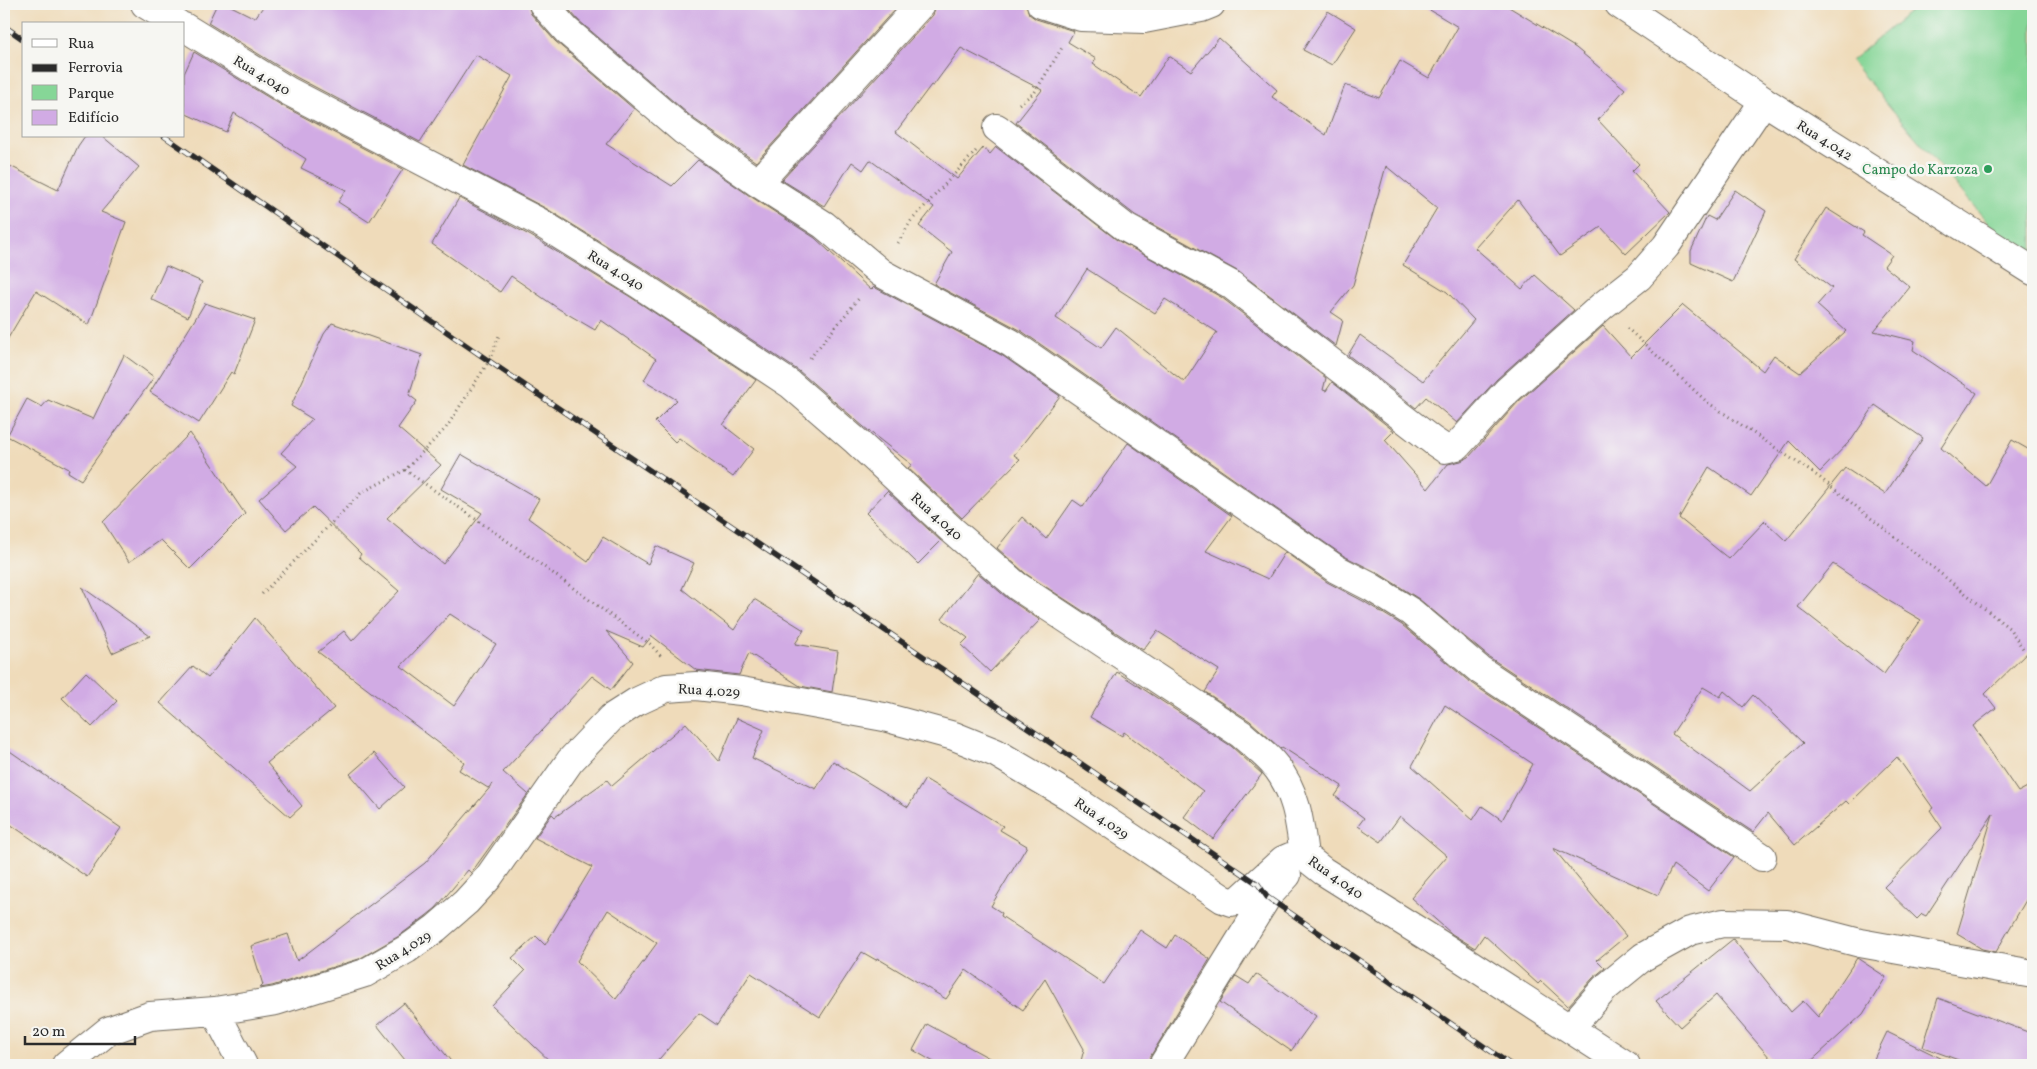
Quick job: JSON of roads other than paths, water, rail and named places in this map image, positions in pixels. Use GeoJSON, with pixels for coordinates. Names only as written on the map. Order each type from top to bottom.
{"type":"FeatureCollection","features":[{"type":"Feature","properties":{"kind":"street"},"geometry":{"type":"LineString","coordinates":[[145,4],[175,22]]}},
{"type":"Feature","properties":{"kind":"street"},"geometry":{"type":"LineString","coordinates":[[543,4],[567,31],[684,130],[824,225],[880,273],[1011,343],[1336,569],[1411,612],[1480,670],[1762,857]]}},
{"type":"Feature","properties":{"kind":"street"},"geometry":{"type":"LineString","coordinates":[[758,182],[920,4]]}},
{"type":"Feature","properties":{"kind":"street"},"geometry":{"type":"LineString","coordinates":[[1041,4],[1081,17],[1144,19],[1201,8],[1211,4]]}},
{"type":"Feature","properties":{"kind":"street","name":"Rua 4.042"},"geometry":{"type":"LineString","coordinates":[[1619,4],[1764,102],[2033,271]]}},
{"type":"Feature","properties":{"kind":"street","name":"Rua 4.040"},"geometry":{"type":"LineString","coordinates":[[185,28],[288,91],[539,222],[637,283],[790,384],[1017,586],[1241,734],[1273,763],[1291,790],[1299,820],[1304,856],[1323,871],[1626,1065]]}},
{"type":"Feature","properties":{"kind":"street"},"geometry":{"type":"LineString","coordinates":[[997,128],[1126,228],[1230,284],[1445,449],[1457,446],[1507,391],[1602,306],[1639,277],[1666,246],[1764,102]]}},
{"type":"Feature","properties":{"kind":"street","name":"Rua 4.029"},"geometry":{"type":"LineString","coordinates":[[66,1065],[108,1031],[150,1016],[215,1011],[276,1001],[365,973],[406,949],[436,928],[466,902],[488,878],[570,761],[611,718],[636,702],[666,688],[696,686],[741,691],[884,717],[954,736],[996,753],[1069,796],[1223,899],[1231,902],[1238,900],[1283,860],[1290,857],[1304,856]]}},
{"type":"Feature","properties":{"kind":"street"},"geometry":{"type":"LineString","coordinates":[[1162,1065],[1267,897],[1304,856]]}},
{"type":"Feature","properties":{"kind":"street"},"geometry":{"type":"LineString","coordinates":[[1570,1028],[1605,988],[1643,957],[1690,931],[1723,923],[1786,924],[1860,943],[2033,974]]}},
{"type":"Feature","properties":{"kind":"street"},"geometry":{"type":"LineString","coordinates":[[215,1011],[244,1065]]}},
{"type":"Feature","properties":{"kind":"railway"},"geometry":{"type":"LineString","coordinates":[[4,26],[22,39]]}},
{"type":"Feature","properties":{"kind":"railway"},"geometry":{"type":"LineString","coordinates":[[167,138],[489,361],[1258,884],[1267,897],[1511,1065]]}},
{"type":"Feature","properties":{"kind":"place","name":"Campo do Karzoza"},"geometry":{"type":"Point","coordinates":[1988,169]}}]}
